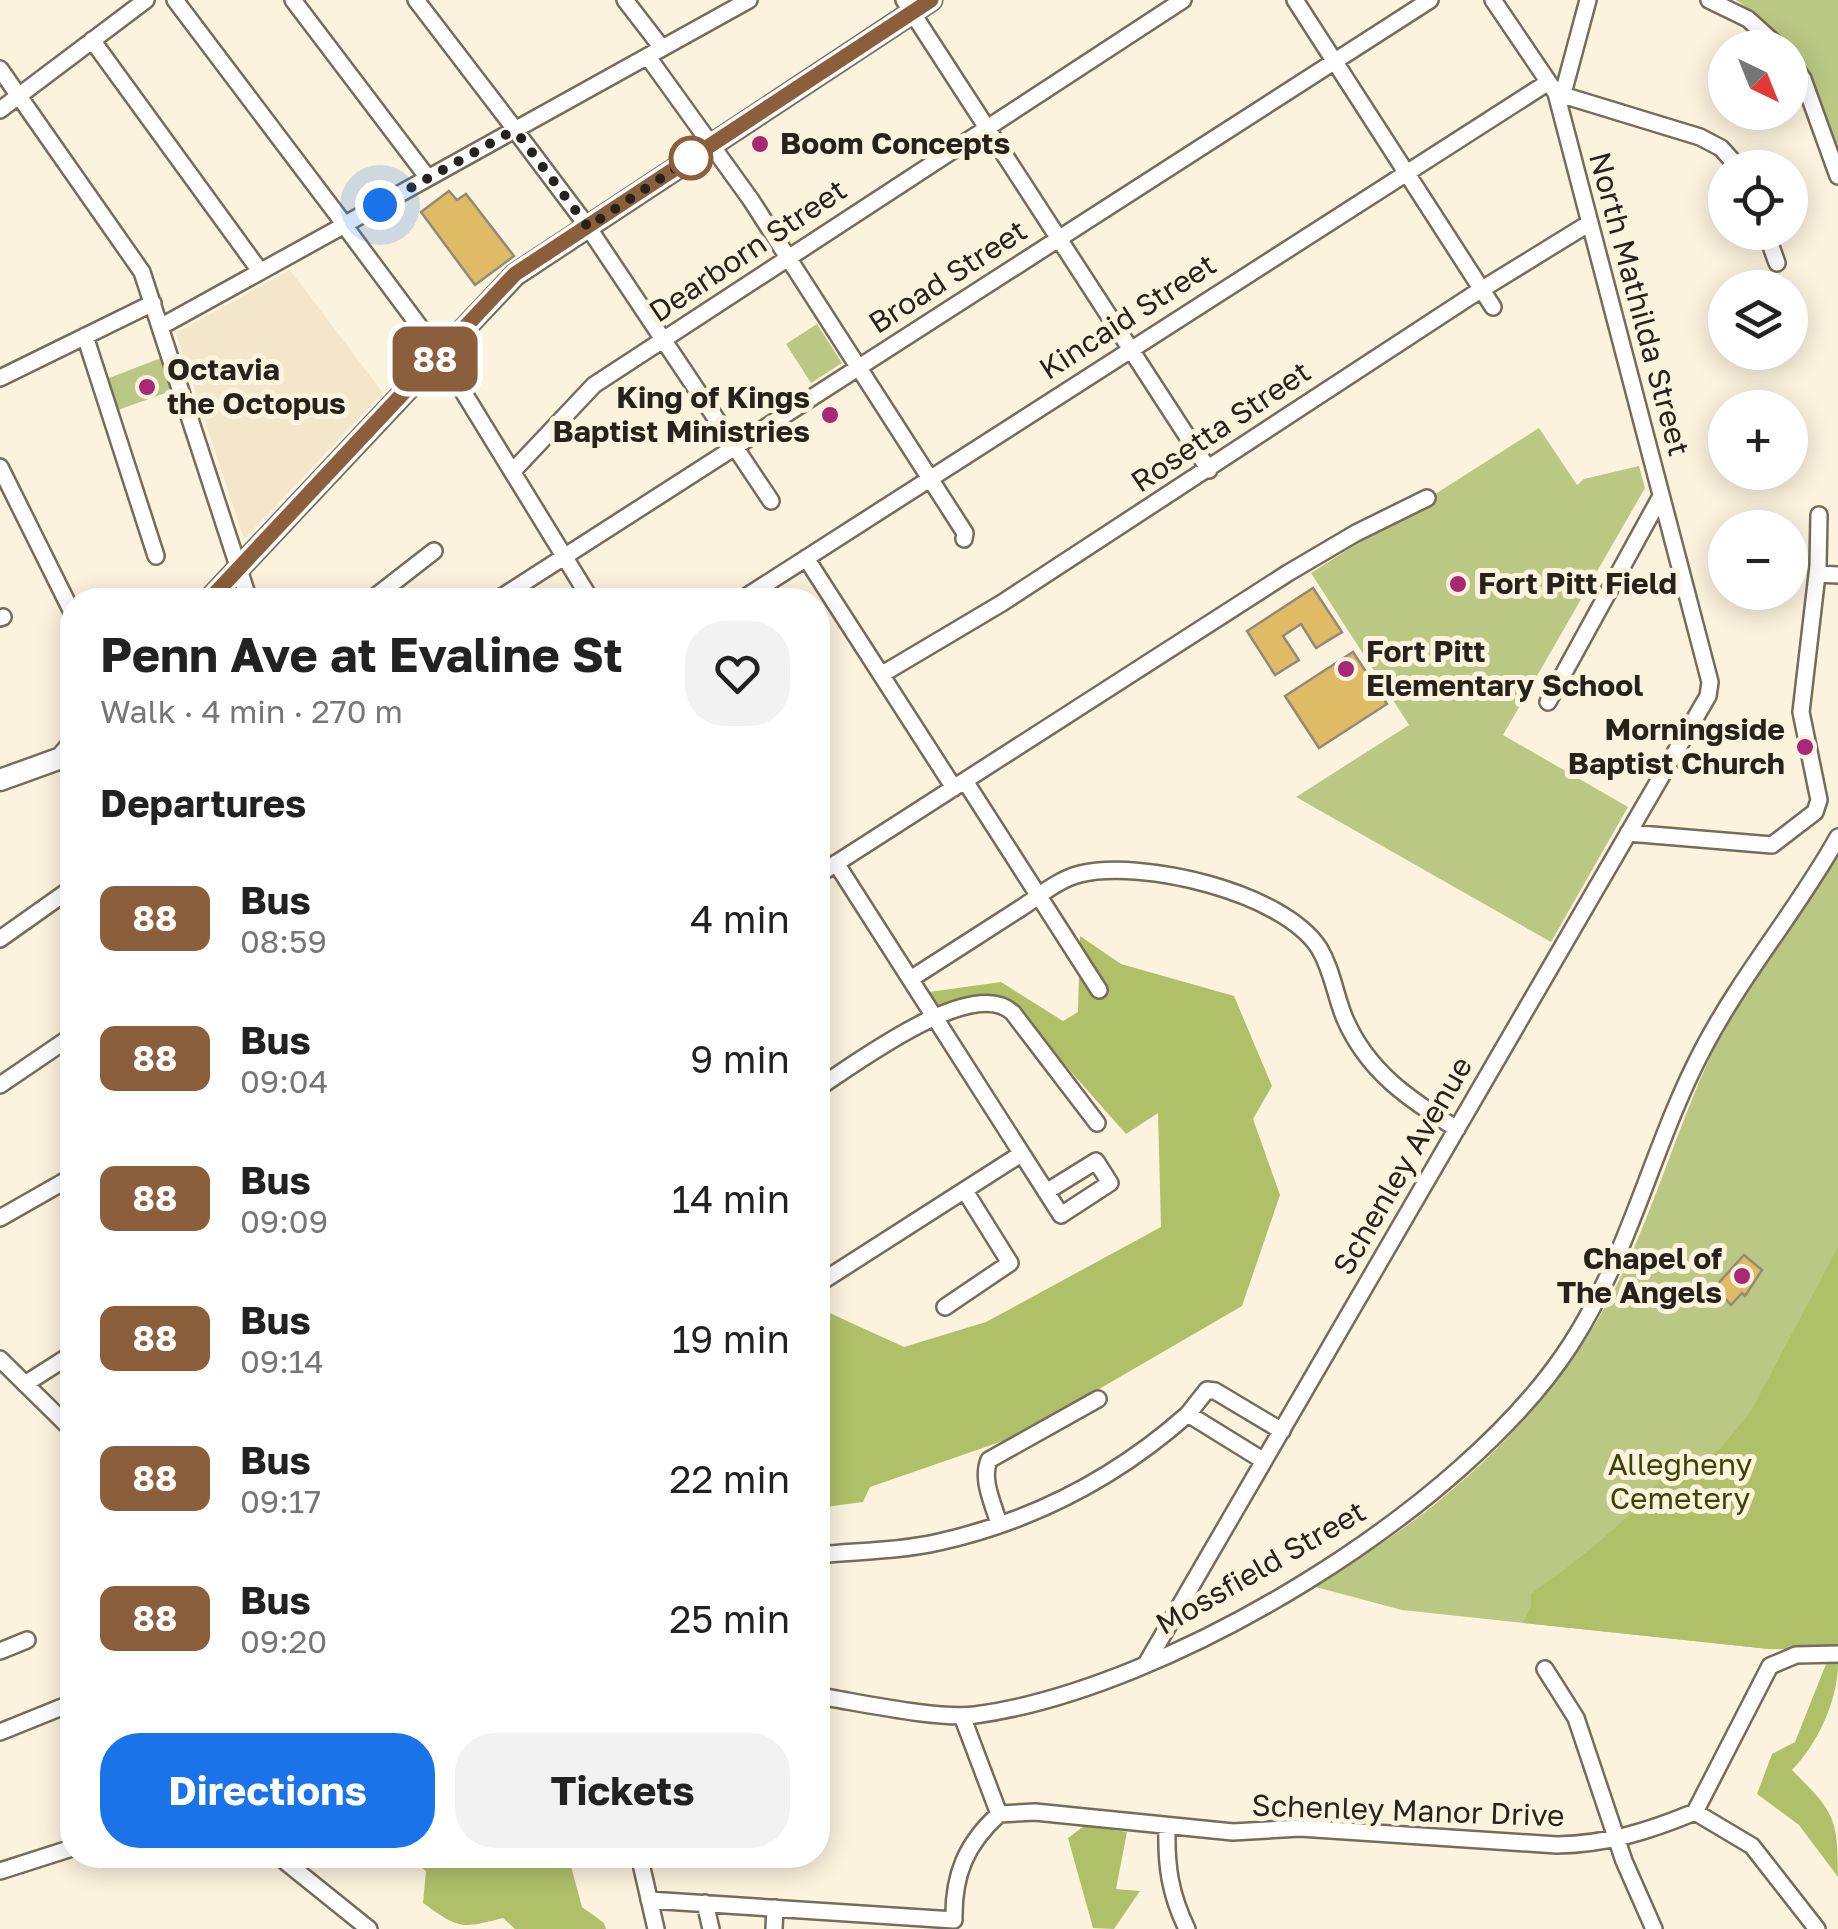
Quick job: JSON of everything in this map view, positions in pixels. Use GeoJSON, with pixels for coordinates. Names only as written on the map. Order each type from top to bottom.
{"type":"FeatureCollection","features":[{"type":"Feature","properties":{"kind":"main road"},"geometry":{"type":"LineString","coordinates":[[221,588],[515,274],[916,4]]}},
{"type":"Feature","properties":{"kind":"main road"},"geometry":{"type":"LineString","coordinates":[[0,780],[60,758]]}},
{"type":"Feature","properties":{"kind":"street"},"geometry":{"type":"LineString","coordinates":[[0,110],[146,0]]}},
{"type":"Feature","properties":{"kind":"street"},"geometry":{"type":"LineString","coordinates":[[174,0],[440,354],[584,588]]}},
{"type":"Feature","properties":{"kind":"street"},"geometry":{"type":"LineString","coordinates":[[292,0],[428,178]]}},
{"type":"Feature","properties":{"kind":"street"},"geometry":{"type":"LineString","coordinates":[[416,0],[588,227],[771,501]]}},
{"type":"Feature","properties":{"kind":"street"},"geometry":{"type":"LineString","coordinates":[[625,0],[713,144],[931,476],[965,533],[964,539]]}},
{"type":"Feature","properties":{"kind":"street"},"geometry":{"type":"LineString","coordinates":[[160,326],[748,0]]}},
{"type":"Feature","properties":{"kind":"street","name":"Dearborn Street"},"geometry":{"type":"LineString","coordinates":[[513,471],[594,385],[1183,0]]}},
{"type":"Feature","properties":{"kind":"street"},"geometry":{"type":"LineString","coordinates":[[1294,0],[1493,308]]}},
{"type":"Feature","properties":{"kind":"street","name":"Broad Street"},"geometry":{"type":"LineString","coordinates":[[515,588],[1430,0]]}},
{"type":"Feature","properties":{"kind":"street","name":"North Mathilda Street"},"geometry":{"type":"LineString","coordinates":[[1493,0],[1552,88],[1710,682],[1708,696]]}},
{"type":"Feature","properties":{"kind":"street"},"geometry":{"type":"LineString","coordinates":[[1552,88],[1565,86],[1588,0]]}},
{"type":"Feature","properties":{"kind":"street"},"geometry":{"type":"LineString","coordinates":[[1709,0],[1748,19],[1760,30]]}},
{"type":"Feature","properties":{"kind":"street"},"geometry":{"type":"LineString","coordinates":[[916,4],[987,126],[1209,470]]}},
{"type":"Feature","properties":{"kind":"street"},"geometry":{"type":"LineString","coordinates":[[92,40],[260,271]]}},
{"type":"Feature","properties":{"kind":"street"},"geometry":{"type":"LineString","coordinates":[[0,69],[142,272],[245,588]]}},
{"type":"Feature","properties":{"kind":"street"},"geometry":{"type":"LineString","coordinates":[[1552,88],[1700,137],[1722,150]]}},
{"type":"Feature","properties":{"kind":"street","name":"Kincaid Street"},"geometry":{"type":"LineString","coordinates":[[760,588],[1406,172],[1552,88]]}},
{"type":"Feature","properties":{"kind":"street"},"geometry":{"type":"LineString","coordinates":[[1808,92],[1838,176]]}},
{"type":"Feature","properties":{"kind":"street","name":"Rosetta Street"},"geometry":{"type":"LineString","coordinates":[[884,673],[1002,603],[1588,224]]}},
{"type":"Feature","properties":{"kind":"street"},"geometry":{"type":"LineString","coordinates":[[1772,250],[1777,263]]}},
{"type":"Feature","properties":{"kind":"street"},"geometry":{"type":"LineString","coordinates":[[0,378],[153,304]]}},
{"type":"Feature","properties":{"kind":"street"},"geometry":{"type":"LineString","coordinates":[[85,336],[156,556]]}},
{"type":"Feature","properties":{"kind":"street"},"geometry":{"type":"LineString","coordinates":[[0,467],[60,588]]}},
{"type":"Feature","properties":{"kind":"street"},"geometry":{"type":"LineString","coordinates":[[1548,702],[1661,496]]}},
{"type":"Feature","properties":{"kind":"street"},"geometry":{"type":"LineString","coordinates":[[830,867],[1273,582],[1356,533],[1427,498]]}},
{"type":"Feature","properties":{"kind":"street"},"geometry":{"type":"LineString","coordinates":[[1628,834],[1772,844],[1815,812],[1819,800],[1800,712],[1819,514]]}},
{"type":"Feature","properties":{"kind":"street"},"geometry":{"type":"LineString","coordinates":[[386,588],[434,551]]}},
{"type":"Feature","properties":{"kind":"street"},"geometry":{"type":"LineString","coordinates":[[806,558],[826,588]]}},
{"type":"Feature","properties":{"kind":"street"},"geometry":{"type":"LineString","coordinates":[[1816,574],[1838,574]]}},
{"type":"Feature","properties":{"kind":"street"},"geometry":{"type":"LineString","coordinates":[[830,593],[1100,990]]}},
{"type":"Feature","properties":{"kind":"street","name":"Schenley Avenue"},"geometry":{"type":"LineString","coordinates":[[1146,1664],[1708,696]]}},
{"type":"Feature","properties":{"kind":"street","name":"Mossfield Street"},"geometry":{"type":"LineString","coordinates":[[830,1698],[962,1716],[1063,1698],[1146,1664],[1258,1609],[1383,1530],[1476,1455],[1526,1404],[1571,1345],[1596,1301],[1701,1053],[1724,1010],[1838,837]]}},
{"type":"Feature","properties":{"kind":"street"},"geometry":{"type":"LineString","coordinates":[[836,863],[1046,1192]]}},
{"type":"Feature","properties":{"kind":"street"},"geometry":{"type":"LineString","coordinates":[[912,978],[1078,874],[1114,870],[1211,884],[1264,904],[1299,927],[1317,946],[1332,974],[1344,1018],[1369,1063],[1396,1088],[1458,1128]]}},
{"type":"Feature","properties":{"kind":"street"},"geometry":{"type":"LineString","coordinates":[[0,939],[60,896]]}},
{"type":"Feature","properties":{"kind":"street"},"geometry":{"type":"LineString","coordinates":[[830,1076],[933,1016],[988,1001],[1006,1006],[1097,1122]]}},
{"type":"Feature","properties":{"kind":"street"},"geometry":{"type":"LineString","coordinates":[[0,1085],[60,1044]]}},
{"type":"Feature","properties":{"kind":"street"},"geometry":{"type":"LineString","coordinates":[[830,1276],[1021,1154]]}},
{"type":"Feature","properties":{"kind":"street"},"geometry":{"type":"LineString","coordinates":[[0,1218],[60,1183]]}},
{"type":"Feature","properties":{"kind":"street"},"geometry":{"type":"LineString","coordinates":[[945,1306],[1010,1262],[965,1191]]}},
{"type":"Feature","properties":{"kind":"street"},"geometry":{"type":"LineString","coordinates":[[0,1360],[60,1418]]}},
{"type":"Feature","properties":{"kind":"street"},"geometry":{"type":"LineString","coordinates":[[25,1384],[60,1362]]}},
{"type":"Feature","properties":{"kind":"street"},"geometry":{"type":"LineString","coordinates":[[830,1554],[938,1543],[1062,1501],[1109,1475],[1188,1414],[1207,1390],[1282,1430]]}},
{"type":"Feature","properties":{"kind":"street"},"geometry":{"type":"LineString","coordinates":[[999,1524],[988,1484],[986,1469],[990,1460],[1098,1399]]}},
{"type":"Feature","properties":{"kind":"street"},"geometry":{"type":"LineString","coordinates":[[1188,1414],[1264,1461]]}},
{"type":"Feature","properties":{"kind":"street"},"geometry":{"type":"LineString","coordinates":[[0,1651],[27,1640]]}},
{"type":"Feature","properties":{"kind":"street"},"geometry":{"type":"LineString","coordinates":[[1817,1929],[1752,1846],[1696,1812],[1770,1666],[1796,1654],[1838,1654]]}},
{"type":"Feature","properties":{"kind":"street"},"geometry":{"type":"LineString","coordinates":[[1545,1669],[1576,1718],[1617,1840],[1654,1929]]}},
{"type":"Feature","properties":{"kind":"street"},"geometry":{"type":"LineString","coordinates":[[0,1732],[60,1707]]}},
{"type":"Feature","properties":{"kind":"street"},"geometry":{"type":"LineString","coordinates":[[650,1900],[954,1920],[955,1877],[966,1852],[999,1814],[962,1716]]}},
{"type":"Feature","properties":{"kind":"street","name":"Schenley Manor Drive"},"geometry":{"type":"LineString","coordinates":[[999,1814],[1035,1812],[1233,1832],[1300,1828],[1558,1845],[1639,1835],[1696,1812]]}},
{"type":"Feature","properties":{"kind":"street"},"geometry":{"type":"LineString","coordinates":[[1166,1828],[1166,1869],[1174,1903],[1187,1929]]}},
{"type":"Feature","properties":{"kind":"street"},"geometry":{"type":"LineString","coordinates":[[0,1872],[60,1852]]}},
{"type":"Feature","properties":{"kind":"street"},"geometry":{"type":"LineString","coordinates":[[293,1868],[369,1929]]}},
{"type":"Feature","properties":{"kind":"street"},"geometry":{"type":"LineString","coordinates":[[642,1868],[656,1929]]}},
{"type":"Feature","properties":{"kind":"street"},"geometry":{"type":"LineString","coordinates":[[705,1904],[711,1929]]}},
{"type":"Feature","properties":{"kind":"street"},"geometry":{"type":"LineString","coordinates":[[774,1929],[775,1908]]}},
{"type":"Feature","properties":{"kind":"shaded area"},"geometry":{"type":"Polygon","coordinates":[[[290,270],[383,393],[244,539],[176,333],[290,270]]]}},
{"type":"Feature","properties":{"kind":"green space"},"geometry":{"type":"Polygon","coordinates":[[[1736,0],[1838,0],[1838,151],[1808,76],[1808,30],[1774,30],[1736,0]]]}},
{"type":"Feature","properties":{"kind":"green space"},"geometry":{"type":"Polygon","coordinates":[[[817,324],[842,363],[811,383],[786,344],[817,324]]]}},
{"type":"Feature","properties":{"kind":"green space"},"geometry":{"type":"Polygon","coordinates":[[[161,358],[171,391],[115,411],[104,380],[161,358]]]}},
{"type":"Feature","properties":{"kind":"green space"},"geometry":{"type":"Polygon","coordinates":[[[1539,428],[1577,485],[1584,479],[1639,466],[1645,488],[1503,735],[1628,807],[1551,942],[1296,797],[1409,725],[1311,573],[1539,428]]]}},
{"type":"Feature","properties":{"kind":"green space","name":"Allegheny Cemetery"},"geometry":{"type":"Polygon","coordinates":[[[1838,857],[1838,1649],[1769,1649],[1402,1610],[1312,1586],[1399,1532],[1439,1501],[1478,1467],[1548,1392],[1621,1277],[1697,1086],[1724,1029],[1753,978],[1838,857]]]}},
{"type":"Feature","properties":{"kind":"green space"},"geometry":{"type":"Polygon","coordinates":[[[1080,936],[1121,964],[1234,996],[1272,1086],[1253,1119],[1280,1195],[1242,1306],[1020,1435],[870,1487],[863,1502],[830,1506],[830,1313],[904,1347],[986,1322],[1161,1227],[1158,1113],[1126,1134],[1005,997],[938,1010],[929,992],[1001,982],[1063,1021],[1078,1012],[1080,936]]]}},
{"type":"Feature","properties":{"kind":"green space"},"geometry":{"type":"Polygon","coordinates":[[[1838,1247],[1838,1649],[1769,1649],[1523,1623],[1531,1606],[1531,1594],[1627,1517],[1675,1462],[1705,1458],[1720,1449],[1751,1411],[1838,1247]]]}},
{"type":"Feature","properties":{"kind":"green space"},"geometry":{"type":"Polygon","coordinates":[[[1826,1664],[1838,1664],[1830,1707],[1810,1748],[1792,1770],[1831,1817],[1837,1841],[1838,1877],[1799,1825],[1757,1794],[1772,1754],[1795,1742],[1826,1664]]]}},
{"type":"Feature","properties":{"kind":"green space"},"geometry":{"type":"Polygon","coordinates":[[[1084,1826],[1127,1832],[1116,1889],[1140,1891],[1114,1929],[1093,1928],[1068,1838],[1084,1826]]]}},
{"type":"Feature","properties":{"kind":"green space"},"geometry":{"type":"Polygon","coordinates":[[[422,1868],[572,1868],[582,1907],[604,1923],[606,1929],[515,1929],[503,1918],[469,1925],[453,1922],[423,1903],[426,1871],[422,1868]]]}},
{"type":"Feature","properties":{"kind":"building"},"geometry":{"type":"Polygon","coordinates":[[[449,191],[457,200],[466,194],[514,256],[475,285],[421,212],[449,191]]]}},
{"type":"Feature","properties":{"kind":"building"},"geometry":{"type":"Polygon","coordinates":[[[1313,588],[1342,632],[1316,648],[1301,624],[1283,636],[1299,660],[1275,675],[1247,631],[1313,588]]]}},
{"type":"Feature","properties":{"kind":"building"},"geometry":{"type":"Polygon","coordinates":[[[1353,652],[1387,704],[1319,748],[1285,696],[1353,652]]]}},
{"type":"Feature","properties":{"kind":"building","name":"Chapel of The Angels"},"geometry":{"type":"Polygon","coordinates":[[[1744,1255],[1762,1270],[1745,1296],[1742,1293],[1731,1305],[1715,1287],[1744,1255]]]}},
{"type":"Feature","properties":{"kind":"bus line","name":"88"},"geometry":{"type":"LineString","coordinates":[[221,588],[515,274],[931,0]]}},
{"type":"Feature","properties":{"kind":"place","name":"Boom Concepts"},"geometry":{"type":"Point","coordinates":[760,144]}},
{"type":"Feature","properties":{"kind":"place","name":"Octavia the Octopus"},"geometry":{"type":"Point","coordinates":[147,387]}},
{"type":"Feature","properties":{"kind":"place","name":"King of Kings Baptist Ministries"},"geometry":{"type":"Point","coordinates":[830,415]}},
{"type":"Feature","properties":{"kind":"place","name":"Fort Pitt Field"},"geometry":{"type":"Point","coordinates":[1458,584]}},
{"type":"Feature","properties":{"kind":"place","name":"Fort Pitt Elementary School"},"geometry":{"type":"Point","coordinates":[1346,669]}},
{"type":"Feature","properties":{"kind":"place","name":"Morningside Baptist Church"},"geometry":{"type":"Point","coordinates":[1805,747]}},
{"type":"Feature","properties":{"kind":"place","name":"Chapel of The Angels"},"geometry":{"type":"Point","coordinates":[1742,1276]}},
{"type":"Feature","properties":{"kind":"route"},"geometry":{"type":"LineString","coordinates":[[380,205],[509,133],[518,134],[588,227],[703,150],[691,158]]}}]}
